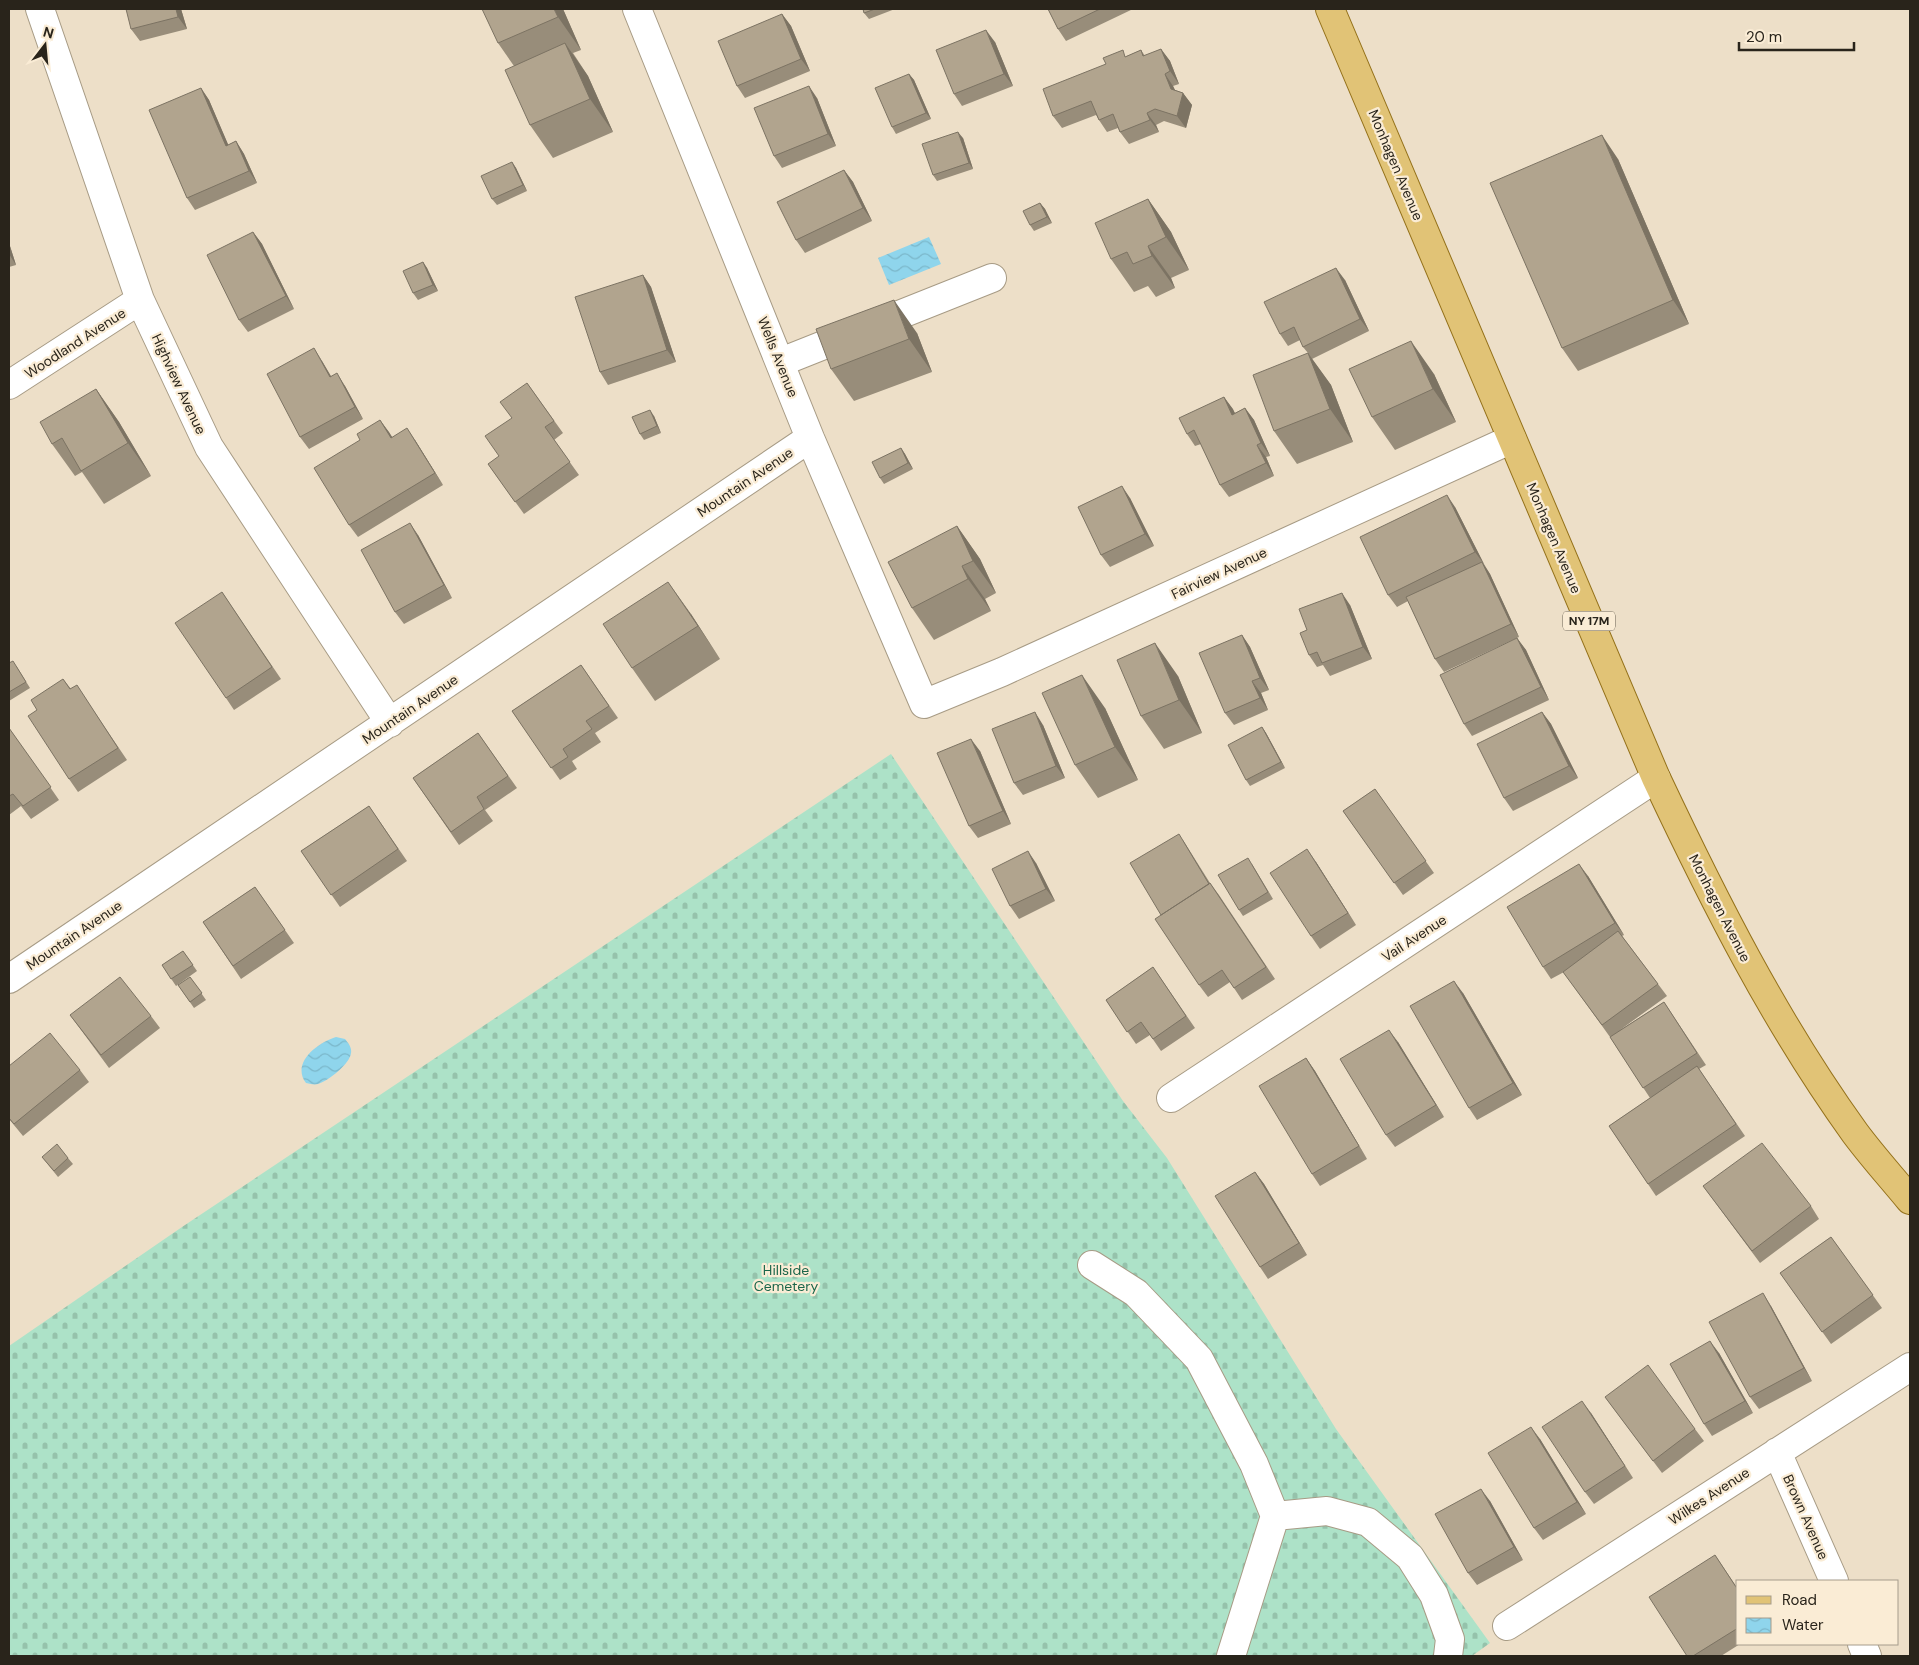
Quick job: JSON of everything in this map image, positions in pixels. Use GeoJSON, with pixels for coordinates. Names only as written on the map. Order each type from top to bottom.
{"type":"FeatureCollection","features":[{"type":"Feature","properties":{"kind":"main road","name":"Monhagen Avenue"},"geometry":{"type":"LineString","coordinates":[[1330,9],[1656,778],[1688,845],[1759,984],[1855,1133],[1910,1200]]}},
{"type":"Feature","properties":{"kind":"street","name":"Highview Avenue"},"geometry":{"type":"LineString","coordinates":[[40,9],[140,300],[209,447],[390,723]]}},
{"type":"Feature","properties":{"kind":"street","name":"Wells Avenue"},"geometry":{"type":"LineString","coordinates":[[637,9],[781,362],[810,438],[924,704]]}},
{"type":"Feature","properties":{"kind":"street"},"geometry":{"type":"LineString","coordinates":[[781,362],[992,278]]}},
{"type":"Feature","properties":{"kind":"street","name":"Woodland Avenue"},"geometry":{"type":"LineString","coordinates":[[9,385],[140,300]]}},
{"type":"Feature","properties":{"kind":"street","name":"Mountain Avenue"},"geometry":{"type":"LineString","coordinates":[[9,979],[810,438]]}},
{"type":"Feature","properties":{"kind":"street","name":"Fairview Avenue"},"geometry":{"type":"LineString","coordinates":[[924,704],[1002,672],[1512,439]]}},
{"type":"Feature","properties":{"kind":"street","name":"Vail Avenue"},"geometry":{"type":"LineString","coordinates":[[1171,1098],[1656,778]]}},
{"type":"Feature","properties":{"kind":"street"},"geometry":{"type":"LineString","coordinates":[[1092,1265],[1136,1293],[1199,1360],[1254,1464],[1275,1516],[1231,1656]]}},
{"type":"Feature","properties":{"kind":"street","name":"Wilkes Avenue"},"geometry":{"type":"LineString","coordinates":[[1507,1626],[1910,1367]]}},
{"type":"Feature","properties":{"kind":"street","name":"Brown Avenue"},"geometry":{"type":"LineString","coordinates":[[1777,1452],[1834,1580]]}},
{"type":"Feature","properties":{"kind":"street"},"geometry":{"type":"LineString","coordinates":[[1275,1516],[1327,1511],[1368,1522],[1410,1556],[1434,1595],[1450,1639],[1448,1656]]}},
{"type":"Feature","properties":{"kind":"green space","name":"Hillside Cemetery"},"geometry":{"type":"Polygon","coordinates":[[[891,754],[1123,1101],[1167,1158],[1336,1429],[1490,1643],[1472,1656],[9,1656],[9,1346],[182,1227],[891,754]]]}},
{"type":"Feature","properties":{"kind":"water"},"geometry":{"type":"Polygon","coordinates":[[[929,237],[941,264],[889,285],[878,258],[929,237]]]}},
{"type":"Feature","properties":{"kind":"water"},"geometry":{"type":"Polygon","coordinates":[[[336,1037],[345,1039],[350,1047],[351,1053],[347,1062],[333,1076],[322,1082],[318,1084],[306,1083],[302,1076],[304,1061],[314,1049],[336,1037]]]}},
{"type":"Feature","properties":{"kind":"building"},"geometry":{"type":"Polygon","coordinates":[[[126,9],[176,9],[178,17],[131,29],[126,9]]]}},
{"type":"Feature","properties":{"kind":"building"},"geometry":{"type":"Polygon","coordinates":[[[482,9],[554,9],[558,17],[498,43],[482,9]]]}},
{"type":"Feature","properties":{"kind":"building"},"geometry":{"type":"Polygon","coordinates":[[[863,9],[875,9],[864,13],[863,9]]]}},
{"type":"Feature","properties":{"kind":"building"},"geometry":{"type":"Polygon","coordinates":[[[1048,9],[1100,9],[1058,29],[1048,9]]]}},
{"type":"Feature","properties":{"kind":"building"},"geometry":{"type":"Polygon","coordinates":[[[782,14],[801,59],[737,86],[718,41],[782,14]]]}},
{"type":"Feature","properties":{"kind":"building"},"geometry":{"type":"Polygon","coordinates":[[[986,30],[1004,74],[954,94],[936,50],[986,30]]]}},
{"type":"Feature","properties":{"kind":"building"},"geometry":{"type":"Polygon","coordinates":[[[565,43],[590,99],[530,125],[505,70],[565,43]]]}},
{"type":"Feature","properties":{"kind":"building"},"geometry":{"type":"Polygon","coordinates":[[[1161,49],[1170,71],[1165,74],[1171,89],[1183,93],[1177,116],[1155,109],[1147,113],[1150,120],[1120,132],[1113,114],[1099,120],[1091,101],[1053,116],[1043,89],[1106,64],[1103,58],[1123,50],[1125,57],[1141,50],[1143,56],[1161,49]]]}},
{"type":"Feature","properties":{"kind":"building"},"geometry":{"type":"Polygon","coordinates":[[[909,74],[926,113],[892,127],[875,88],[909,74]]]}},
{"type":"Feature","properties":{"kind":"building"},"geometry":{"type":"Polygon","coordinates":[[[809,86],[828,134],[774,156],[754,108],[809,86]]]}},
{"type":"Feature","properties":{"kind":"building"},"geometry":{"type":"Polygon","coordinates":[[[201,88],[226,146],[236,141],[249,171],[187,198],[149,110],[201,88]]]}},
{"type":"Feature","properties":{"kind":"building"},"geometry":{"type":"Polygon","coordinates":[[[958,132],[969,163],[933,175],[922,144],[958,132]]]}},
{"type":"Feature","properties":{"kind":"building"},"geometry":{"type":"Polygon","coordinates":[[[1602,135],[1673,300],[1562,348],[1490,183],[1602,135]]]}},
{"type":"Feature","properties":{"kind":"building"},"geometry":{"type":"Polygon","coordinates":[[[512,162],[523,185],[492,199],[481,176],[512,162]]]}},
{"type":"Feature","properties":{"kind":"building"},"geometry":{"type":"Polygon","coordinates":[[[844,170],[863,208],[796,240],[777,202],[844,170]]]}},
{"type":"Feature","properties":{"kind":"building"},"geometry":{"type":"Polygon","coordinates":[[[1148,199],[1166,237],[1148,246],[1152,256],[1133,264],[1127,252],[1111,259],[1095,223],[1148,199]]]}},
{"type":"Feature","properties":{"kind":"building"},"geometry":{"type":"Polygon","coordinates":[[[1040,203],[1047,217],[1030,225],[1023,211],[1040,203]]]}},
{"type":"Feature","properties":{"kind":"building"},"geometry":{"type":"Polygon","coordinates":[[[253,232],[286,296],[239,320],[207,255],[253,232]]]}},
{"type":"Feature","properties":{"kind":"building"},"geometry":{"type":"Polygon","coordinates":[[[423,262],[433,285],[413,293],[403,271],[423,262]]]}},
{"type":"Feature","properties":{"kind":"building"},"geometry":{"type":"Polygon","coordinates":[[[1336,268],[1360,319],[1303,347],[1294,327],[1280,334],[1264,302],[1336,268]]]}},
{"type":"Feature","properties":{"kind":"building"},"geometry":{"type":"Polygon","coordinates":[[[643,275],[667,350],[600,372],[575,297],[643,275]]]}},
{"type":"Feature","properties":{"kind":"building"},"geometry":{"type":"Polygon","coordinates":[[[894,300],[909,339],[831,369],[816,329],[894,300]]]}},
{"type":"Feature","properties":{"kind":"building"},"geometry":{"type":"Polygon","coordinates":[[[1411,341],[1433,389],[1372,417],[1349,369],[1411,341]]]}},
{"type":"Feature","properties":{"kind":"building"},"geometry":{"type":"Polygon","coordinates":[[[314,348],[330,377],[337,373],[355,407],[300,437],[267,374],[314,348]]]}},
{"type":"Feature","properties":{"kind":"building"},"geometry":{"type":"Polygon","coordinates":[[[1308,353],[1330,409],[1274,431],[1253,375],[1308,353]]]}},
{"type":"Feature","properties":{"kind":"building"},"geometry":{"type":"Polygon","coordinates":[[[527,383],[554,421],[545,427],[570,462],[515,502],[488,464],[499,456],[485,436],[512,418],[500,402],[527,383]]]}},
{"type":"Feature","properties":{"kind":"building"},"geometry":{"type":"Polygon","coordinates":[[[96,389],[128,443],[81,471],[62,438],[52,444],[40,422],[96,389]]]}},
{"type":"Feature","properties":{"kind":"building"},"geometry":{"type":"Polygon","coordinates":[[[1224,397],[1232,415],[1245,408],[1261,443],[1257,445],[1266,463],[1220,485],[1194,430],[1187,434],[1179,418],[1224,397]]]}},
{"type":"Feature","properties":{"kind":"building"},"geometry":{"type":"Polygon","coordinates":[[[650,410],[657,426],[640,434],[632,417],[650,410]]]}},
{"type":"Feature","properties":{"kind":"building"},"geometry":{"type":"Polygon","coordinates":[[[380,420],[391,438],[407,428],[435,473],[349,525],[314,468],[360,440],[357,434],[380,420]]]}},
{"type":"Feature","properties":{"kind":"building"},"geometry":{"type":"Polygon","coordinates":[[[901,448],[908,463],[880,478],[872,462],[901,448]]]}},
{"type":"Feature","properties":{"kind":"building"},"geometry":{"type":"Polygon","coordinates":[[[1122,486],[1145,534],[1101,555],[1078,507],[1122,486]]]}},
{"type":"Feature","properties":{"kind":"building"},"geometry":{"type":"Polygon","coordinates":[[[1447,495],[1475,552],[1388,595],[1360,537],[1447,495]]]}},
{"type":"Feature","properties":{"kind":"building"},"geometry":{"type":"Polygon","coordinates":[[[410,523],[444,585],[395,612],[361,550],[410,523]]]}},
{"type":"Feature","properties":{"kind":"building"},"geometry":{"type":"Polygon","coordinates":[[[957,526],[973,561],[962,566],[968,579],[912,608],[888,562],[957,526]]]}},
{"type":"Feature","properties":{"kind":"building"},"geometry":{"type":"Polygon","coordinates":[[[1482,562],[1511,624],[1435,659],[1406,597],[1482,562]]]}},
{"type":"Feature","properties":{"kind":"building"},"geometry":{"type":"Polygon","coordinates":[[[668,582],[698,626],[632,668],[603,624],[668,582]]]}},
{"type":"Feature","properties":{"kind":"building"},"geometry":{"type":"Polygon","coordinates":[[[222,592],[272,667],[226,698],[175,623],[222,592]]]}},
{"type":"Feature","properties":{"kind":"building"},"geometry":{"type":"Polygon","coordinates":[[[1342,593],[1363,647],[1322,663],[1317,652],[1309,655],[1300,633],[1307,630],[1299,609],[1342,593]]]}},
{"type":"Feature","properties":{"kind":"building"},"geometry":{"type":"Polygon","coordinates":[[[1242,635],[1260,678],[1252,681],[1260,698],[1225,713],[1199,653],[1242,635]]]}},
{"type":"Feature","properties":{"kind":"building"},"geometry":{"type":"Polygon","coordinates":[[[1517,638],[1541,687],[1464,724],[1440,675],[1517,638]]]}},
{"type":"Feature","properties":{"kind":"building"},"geometry":{"type":"Polygon","coordinates":[[[1155,643],[1179,700],[1141,716],[1117,660],[1155,643]]]}},
{"type":"Feature","properties":{"kind":"building"},"geometry":{"type":"Polygon","coordinates":[[[13,661],[26,682],[9,692],[9,663],[13,661]]]}},
{"type":"Feature","properties":{"kind":"building"},"geometry":{"type":"Polygon","coordinates":[[[581,665],[609,706],[586,721],[592,729],[563,749],[568,757],[551,768],[512,711],[581,665]]]}},
{"type":"Feature","properties":{"kind":"building"},"geometry":{"type":"Polygon","coordinates":[[[1082,675],[1115,747],[1075,765],[1042,693],[1082,675]]]}},
{"type":"Feature","properties":{"kind":"building"},"geometry":{"type":"Polygon","coordinates":[[[63,679],[70,689],[77,685],[118,748],[69,779],[28,716],[37,710],[31,700],[63,679]]]}},
{"type":"Feature","properties":{"kind":"building"},"geometry":{"type":"Polygon","coordinates":[[[1035,712],[1056,766],[1014,783],[992,729],[1035,712]]]}},
{"type":"Feature","properties":{"kind":"building"},"geometry":{"type":"Polygon","coordinates":[[[1542,712],[1569,766],[1504,798],[1477,744],[1542,712]]]}},
{"type":"Feature","properties":{"kind":"building"},"geometry":{"type":"Polygon","coordinates":[[[1262,727],[1281,762],[1246,780],[1228,745],[1262,727]]]}},
{"type":"Feature","properties":{"kind":"building"},"geometry":{"type":"Polygon","coordinates":[[[9,728],[51,787],[23,806],[13,794],[9,796],[9,728]]]}},
{"type":"Feature","properties":{"kind":"building"},"geometry":{"type":"Polygon","coordinates":[[[478,733],[508,776],[477,797],[484,809],[451,832],[413,778],[478,733]]]}},
{"type":"Feature","properties":{"kind":"building"},"geometry":{"type":"Polygon","coordinates":[[[971,739],[1003,811],[969,826],[937,753],[971,739]]]}},
{"type":"Feature","properties":{"kind":"building"},"geometry":{"type":"Polygon","coordinates":[[[1375,789],[1426,861],[1394,883],[1343,811],[1375,789]]]}},
{"type":"Feature","properties":{"kind":"building"},"geometry":{"type":"Polygon","coordinates":[[[369,806],[398,849],[331,895],[301,851],[369,806]]]}},
{"type":"Feature","properties":{"kind":"building"},"geometry":{"type":"Polygon","coordinates":[[[1179,834],[1209,884],[1161,915],[1130,863],[1179,834]]]}},
{"type":"Feature","properties":{"kind":"building"},"geometry":{"type":"Polygon","coordinates":[[[1307,849],[1348,913],[1311,936],[1270,873],[1307,849]]]}},
{"type":"Feature","properties":{"kind":"building"},"geometry":{"type":"Polygon","coordinates":[[[1028,851],[1046,889],[1010,906],[992,869],[1028,851]]]}},
{"type":"Feature","properties":{"kind":"building"},"geometry":{"type":"Polygon","coordinates":[[[1248,858],[1268,892],[1239,910],[1218,875],[1248,858]]]}},
{"type":"Feature","properties":{"kind":"building"},"geometry":{"type":"Polygon","coordinates":[[[1579,864],[1615,923],[1543,967],[1507,907],[1579,864]]]}},
{"type":"Feature","properties":{"kind":"building"},"geometry":{"type":"Polygon","coordinates":[[[1210,883],[1266,967],[1234,988],[1222,970],[1199,985],[1155,919],[1210,883]]]}},
{"type":"Feature","properties":{"kind":"building"},"geometry":{"type":"Polygon","coordinates":[[[255,887],[285,930],[233,966],[203,922],[255,887]]]}},
{"type":"Feature","properties":{"kind":"building"},"geometry":{"type":"Polygon","coordinates":[[[1618,931],[1658,984],[1602,1025],[1563,972],[1618,931]]]}},
{"type":"Feature","properties":{"kind":"building"},"geometry":{"type":"Polygon","coordinates":[[[183,951],[193,965],[171,979],[162,965],[183,951]]]}},
{"type":"Feature","properties":{"kind":"building"},"geometry":{"type":"Polygon","coordinates":[[[1153,967],[1186,1016],[1153,1039],[1141,1022],[1127,1032],[1106,1000],[1153,967]]]}},
{"type":"Feature","properties":{"kind":"building"},"geometry":{"type":"Polygon","coordinates":[[[120,977],[151,1016],[101,1055],[70,1015],[120,977]]]}},
{"type":"Feature","properties":{"kind":"building"},"geometry":{"type":"Polygon","coordinates":[[[190,977],[202,993],[190,1002],[178,985],[190,977]]]}},
{"type":"Feature","properties":{"kind":"building"},"geometry":{"type":"Polygon","coordinates":[[[1454,981],[1513,1083],[1469,1108],[1410,1006],[1454,981]]]}},
{"type":"Feature","properties":{"kind":"building"},"geometry":{"type":"Polygon","coordinates":[[[1664,1002],[1697,1053],[1643,1088],[1610,1037],[1664,1002]]]}},
{"type":"Feature","properties":{"kind":"building"},"geometry":{"type":"Polygon","coordinates":[[[1389,1030],[1436,1105],[1386,1135],[1340,1059],[1389,1030]]]}},
{"type":"Feature","properties":{"kind":"building"},"geometry":{"type":"Polygon","coordinates":[[[50,1033],[80,1070],[14,1124],[9,1118],[9,1066],[50,1033]]]}},
{"type":"Feature","properties":{"kind":"building"},"geometry":{"type":"Polygon","coordinates":[[[1306,1058],[1359,1146],[1312,1174],[1259,1086],[1306,1058]]]}},
{"type":"Feature","properties":{"kind":"building"},"geometry":{"type":"Polygon","coordinates":[[[1697,1066],[1736,1124],[1648,1184],[1609,1126],[1697,1066]]]}},
{"type":"Feature","properties":{"kind":"building"},"geometry":{"type":"Polygon","coordinates":[[[1762,1143],[1811,1206],[1752,1251],[1703,1186],[1762,1143]]]}},
{"type":"Feature","properties":{"kind":"building"},"geometry":{"type":"Polygon","coordinates":[[[57,1144],[68,1158],[54,1171],[42,1157],[57,1144]]]}},
{"type":"Feature","properties":{"kind":"building"},"geometry":{"type":"Polygon","coordinates":[[[1255,1172],[1299,1243],[1260,1267],[1215,1196],[1255,1172]]]}},
{"type":"Feature","properties":{"kind":"building"},"geometry":{"type":"Polygon","coordinates":[[[1831,1237],[1873,1295],[1822,1332],[1780,1273],[1831,1237]]]}},
{"type":"Feature","properties":{"kind":"building"},"geometry":{"type":"Polygon","coordinates":[[[1763,1293],[1804,1368],[1750,1397],[1709,1322],[1763,1293]]]}},
{"type":"Feature","properties":{"kind":"building"},"geometry":{"type":"Polygon","coordinates":[[[1710,1341],[1745,1401],[1704,1424],[1670,1364],[1710,1341]]]}},
{"type":"Feature","properties":{"kind":"building"},"geometry":{"type":"Polygon","coordinates":[[[1648,1365],[1695,1429],[1653,1461],[1605,1397],[1648,1365]]]}},
{"type":"Feature","properties":{"kind":"building"},"geometry":{"type":"Polygon","coordinates":[[[1582,1401],[1625,1466],[1585,1492],[1542,1427],[1582,1401]]]}},
{"type":"Feature","properties":{"kind":"building"},"geometry":{"type":"Polygon","coordinates":[[[1531,1427],[1577,1502],[1534,1528],[1488,1453],[1531,1427]]]}},
{"type":"Feature","properties":{"kind":"building"},"geometry":{"type":"Polygon","coordinates":[[[1481,1489],[1514,1547],[1468,1573],[1435,1514],[1481,1489]]]}},
{"type":"Feature","properties":{"kind":"building"},"geometry":{"type":"Polygon","coordinates":[[[1715,1555],[1736,1587],[1736,1629],[1693,1656],[1687,1656],[1649,1597],[1715,1555]]]}}]}
